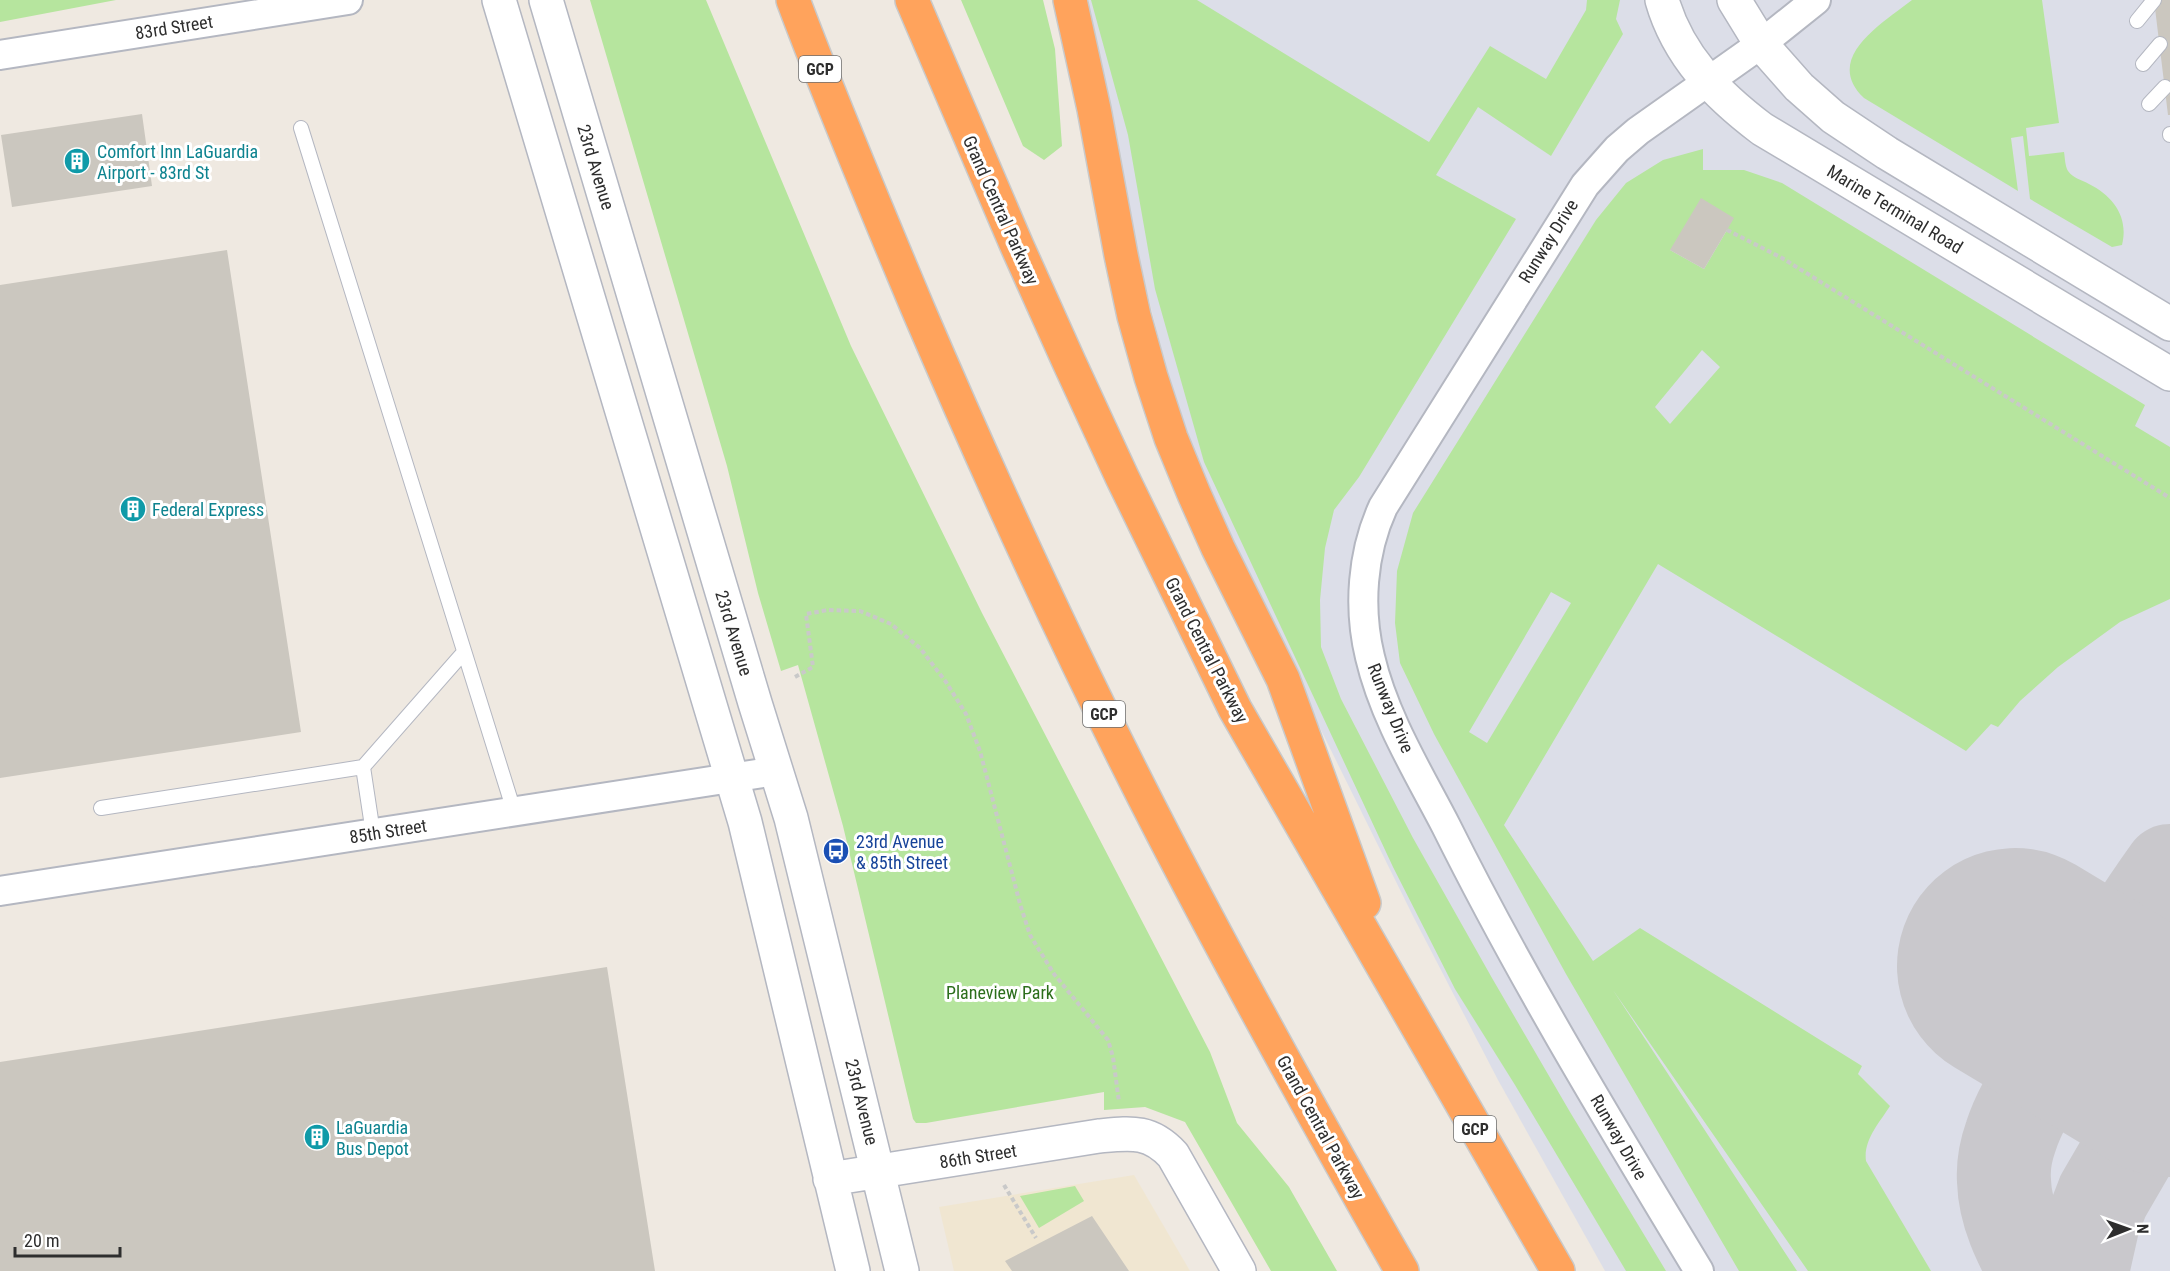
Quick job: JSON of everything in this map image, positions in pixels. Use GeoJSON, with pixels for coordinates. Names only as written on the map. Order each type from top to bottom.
{"type":"FeatureCollection","features":[{"type":"Feature","properties":{"kind":"highway","name":"Grand Central Parkway"},"geometry":{"type":"LineString","coordinates":[[793,0],[847,138],[946,374],[1051,605],[1164,836],[1283,1060],[1402,1271]]}},
{"type":"Feature","properties":{"kind":"highway","name":"Grand Central Parkway"},"geometry":{"type":"LineString","coordinates":[[912,0],[1017,246],[1122,477],[1235,709],[1558,1271]]}},
{"type":"Feature","properties":{"kind":"highway"},"geometry":{"type":"LineString","coordinates":[[1070,0],[1094,109],[1121,255],[1150,376],[1171,438],[1213,538],[1283,679],[1394,986]]}},
{"type":"Feature","properties":{"kind":"street","name":"83rd Street"},"geometry":{"type":"LineString","coordinates":[[0,55],[348,0]]}},
{"type":"Feature","properties":{"kind":"street"},"geometry":{"type":"LineString","coordinates":[[499,0],[747,834],[853,1271]]}},
{"type":"Feature","properties":{"kind":"street","name":"23rd Avenue"},"geometry":{"type":"LineString","coordinates":[[546,0],[791,818],[902,1271]]}},
{"type":"Feature","properties":{"kind":"street","name":"Marine Terminal Road"},"geometry":{"type":"LineString","coordinates":[[1662,0],[1666,14],[1685,51],[1707,81],[1726,100],[1762,129],[2170,374]]}},
{"type":"Feature","properties":{"kind":"street"},"geometry":{"type":"LineString","coordinates":[[1734,0],[1761,44],[1799,87],[1833,117],[1897,159],[2170,324]]}},
{"type":"Feature","properties":{"kind":"street","name":"Runway Drive"},"geometry":{"type":"LineString","coordinates":[[1699,1271],[1481,896],[1395,726],[1376,681],[1370,656],[1366,634],[1364,587],[1369,544],[1383,507],[1585,185],[1617,149],[1707,81],[1761,44],[1816,0]]}},
{"type":"Feature","properties":{"kind":"street"},"geometry":{"type":"LineString","coordinates":[[2093,328],[2115,291]]}},
{"type":"Feature","properties":{"kind":"street","name":"85th Street"},"geometry":{"type":"LineString","coordinates":[[0,891],[776,771]]}},
{"type":"Feature","properties":{"kind":"street","name":"86th Street"},"geometry":{"type":"LineString","coordinates":[[830,1179],[986,1155],[1123,1121],[1163,1144],[1173,1155],[1239,1271]]}},
{"type":"Feature","properties":{"kind":"lane"},"geometry":{"type":"LineString","coordinates":[[2138,21],[2154,0]]}},
{"type":"Feature","properties":{"kind":"lane"},"geometry":{"type":"LineString","coordinates":[[2143,64],[2160,44]]}},
{"type":"Feature","properties":{"kind":"lane"},"geometry":{"type":"LineString","coordinates":[[2149,104],[2165,87]]}},
{"type":"Feature","properties":{"kind":"lane"},"geometry":{"type":"LineString","coordinates":[[301,128],[514,811]]}},
{"type":"Feature","properties":{"kind":"lane"},"geometry":{"type":"LineString","coordinates":[[101,808],[363,767],[464,652]]}},
{"type":"Feature","properties":{"kind":"lane"},"geometry":{"type":"LineString","coordinates":[[363,767],[373,833]]}},
{"type":"Feature","properties":{"kind":"path"},"geometry":{"type":"LineString","coordinates":[[1727,230],[1782,258],[2170,498]]}},
{"type":"Feature","properties":{"kind":"path"},"geometry":{"type":"LineString","coordinates":[[795,677],[813,667],[806,614],[828,610],[860,611],[891,624],[920,648],[946,681],[966,714],[980,751],[1030,935],[1054,974],[1108,1040],[1113,1057],[1123,1121]]}},
{"type":"Feature","properties":{"kind":"path"},"geometry":{"type":"LineString","coordinates":[[986,1155],[1036,1238]]}},
{"type":"Feature","properties":{"kind":"shaded area"},"geometry":{"type":"Polygon","coordinates":[[[1088,0],[2170,0],[2170,1271],[1605,1271],[1498,1080],[1414,918],[1219,524],[1179,419],[1126,209],[1088,0]]]}},
{"type":"Feature","properties":{"kind":"shaded area"},"geometry":{"type":"Polygon","coordinates":[[[1134,1175],[1190,1271],[954,1271],[939,1207],[1134,1175]]]}},
{"type":"Feature","properties":{"kind":"green space"},"geometry":{"type":"Polygon","coordinates":[[[0,0],[116,0],[0,22],[0,0]]]}},
{"type":"Feature","properties":{"kind":"green space","name":"Planeview Park"},"geometry":{"type":"Polygon","coordinates":[[[590,0],[706,0],[851,346],[982,613],[1210,1052],[1237,1123],[1289,1187],[1337,1271],[1271,1271],[1185,1122],[1145,1107],[1104,1110],[1104,1092],[926,1123],[916,1123],[913,1119],[843,826],[798,665],[781,671],[758,593],[727,466],[590,0]]]}},
{"type":"Feature","properties":{"kind":"green space"},"geometry":{"type":"Polygon","coordinates":[[[961,0],[1043,0],[1055,49],[1062,146],[1044,160],[1023,146],[961,0]]]}},
{"type":"Feature","properties":{"kind":"green space"},"geometry":{"type":"Polygon","coordinates":[[[1091,0],[1197,0],[1429,142],[1490,46],[1546,79],[1586,10],[1587,0],[1620,0],[1616,19],[1623,34],[1551,156],[1478,107],[1436,175],[1516,219],[1359,477],[1334,510],[1325,548],[1320,600],[1321,647],[1341,699],[1413,838],[1570,1112],[1666,1271],[1626,1271],[1455,989],[1393,867],[1204,462],[1155,289],[1128,135],[1091,0]]]}},
{"type":"Feature","properties":{"kind":"green space"},"geometry":{"type":"Polygon","coordinates":[[[1912,0],[2042,0],[2059,123],[2026,128],[2029,156],[2064,152],[2068,171],[2098,189],[2117,208],[2123,225],[2122,245],[2112,247],[2030,199],[2023,136],[2011,138],[2018,191],[1864,98],[1853,83],[1850,69],[1853,55],[1873,31],[1912,0]]]}},
{"type":"Feature","properties":{"kind":"green space"},"geometry":{"type":"Polygon","coordinates":[[[1703,149],[1703,170],[1744,170],[1782,183],[2145,405],[2135,426],[2170,447],[2170,599],[2120,622],[2058,667],[2020,701],[1998,727],[1991,724],[1966,751],[1658,564],[1504,825],[1593,961],[1640,928],[1862,1066],[1858,1074],[1890,1106],[1870,1139],[1866,1161],[1931,1271],[1808,1271],[1613,990],[1797,1271],[1739,1271],[1566,974],[1434,734],[1400,663],[1395,623],[1397,571],[1413,513],[1596,220],[1626,183],[1663,160],[1703,149]],[[1727,230],[1670,250],[1704,269],[1727,230]],[[1702,350],[1655,407],[1670,424],[1720,367],[1702,350]],[[1551,592],[1469,732],[1487,743],[1571,603],[1551,592]]]}},
{"type":"Feature","properties":{"kind":"green space"},"geometry":{"type":"Polygon","coordinates":[[[1075,1186],[1084,1201],[1039,1228],[1020,1196],[1075,1186]]]}},
{"type":"Feature","properties":{"kind":"building"},"geometry":{"type":"Polygon","coordinates":[[[2154,0],[2170,0],[2170,115],[2168,115],[2154,0]]]}},
{"type":"Feature","properties":{"kind":"building","name":"Comfort Inn LaGuardia Airport - 83rd St"},"geometry":{"type":"Polygon","coordinates":[[[142,114],[152,186],[12,207],[1,135],[142,114]]]}},
{"type":"Feature","properties":{"kind":"building"},"geometry":{"type":"Polygon","coordinates":[[[1701,198],[1734,218],[1704,269],[1670,250],[1701,198]]]}},
{"type":"Feature","properties":{"kind":"building","name":"Federal Express"},"geometry":{"type":"Polygon","coordinates":[[[227,250],[301,732],[0,778],[0,285],[227,250]]]}},
{"type":"Feature","properties":{"kind":"building","name":"LaGuardia Bus Depot"},"geometry":{"type":"Polygon","coordinates":[[[607,967],[655,1271],[0,1271],[0,1062],[607,967]]]}},
{"type":"Feature","properties":{"kind":"building"},"geometry":{"type":"Polygon","coordinates":[[[1092,1216],[1129,1271],[1012,1271],[1005,1261],[1092,1216]]]}},
{"type":"Feature","properties":{"kind":"taxiway"},"geometry":{"type":"LineString","coordinates":[[2035,1271],[2014,1228],[2005,1193],[2004,1164],[2015,1124],[2084,1003],[2170,871]]}},
{"type":"Feature","properties":{"kind":"taxiway"},"geometry":{"type":"LineString","coordinates":[[2082,1271],[2093,1222],[2103,1196],[2170,1081]]}},
{"type":"Feature","properties":{"kind":"runway"},"geometry":{"type":"LineString","coordinates":[[2015,966],[2170,1059]]}},
{"type":"Feature","properties":{"kind":"place","name":"Comfort Inn LaGuardia Airport - 83rd St"},"geometry":{"type":"Point","coordinates":[77,161]}},
{"type":"Feature","properties":{"kind":"place","name":"Federal Express"},"geometry":{"type":"Point","coordinates":[133,509]}},
{"type":"Feature","properties":{"kind":"place","name":"23rd Avenue & 85th Street"},"geometry":{"type":"Point","coordinates":[836,851]}},
{"type":"Feature","properties":{"kind":"place","name":"LaGuardia Bus Depot"},"geometry":{"type":"Point","coordinates":[317,1137]}}]}
